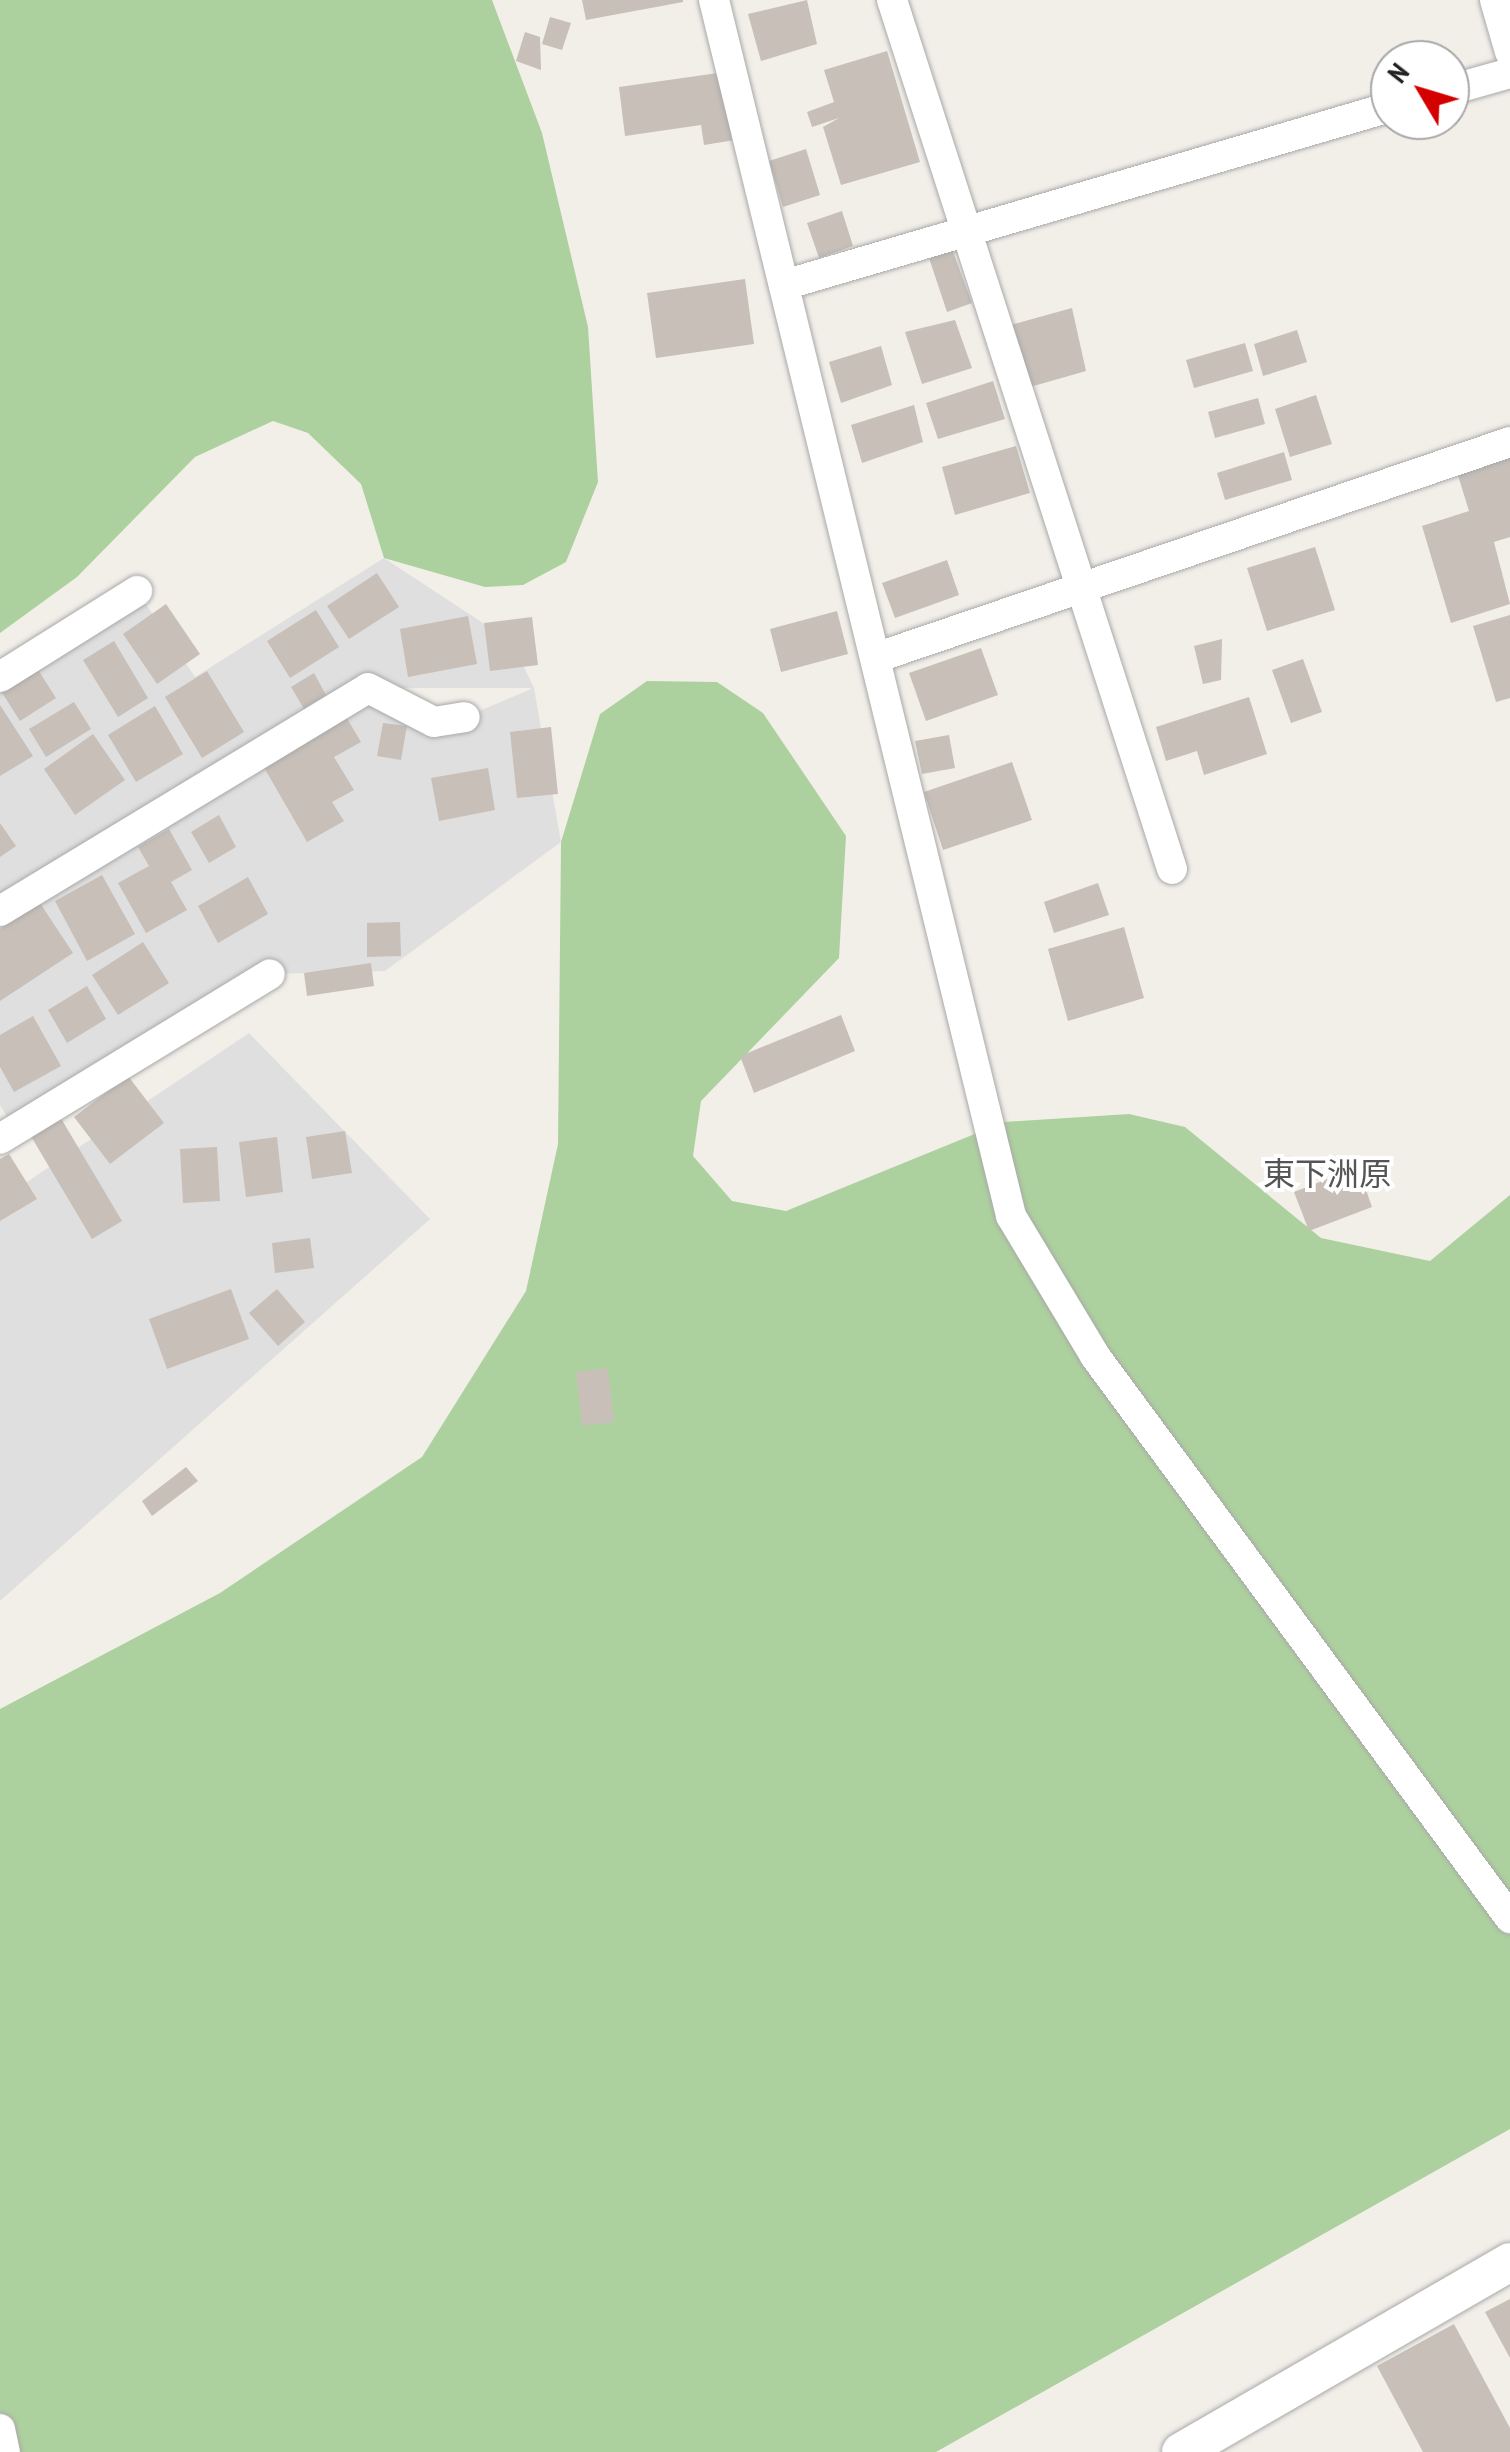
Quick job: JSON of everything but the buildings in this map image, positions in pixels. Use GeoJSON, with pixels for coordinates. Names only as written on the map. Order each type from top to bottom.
{"type":"FeatureCollection","features":[{"type":"Feature","properties":{"kind":"street"},"geometry":{"type":"LineString","coordinates":[[714,0],[881,656],[1012,1216],[1095,1356],[1510,1918]]}},
{"type":"Feature","properties":{"kind":"street"},"geometry":{"type":"LineString","coordinates":[[892,0],[960,229],[1172,869]]}},
{"type":"Feature","properties":{"kind":"street"},"geometry":{"type":"LineString","coordinates":[[1495,0],[1510,52]]}},
{"type":"Feature","properties":{"kind":"street"},"geometry":{"type":"LineString","coordinates":[[1470,84],[1510,73]]}},
{"type":"Feature","properties":{"kind":"street"},"geometry":{"type":"LineString","coordinates":[[784,285],[960,229],[1370,113]]}},
{"type":"Feature","properties":{"kind":"street"},"geometry":{"type":"LineString","coordinates":[[881,656],[1510,442]]}},
{"type":"Feature","properties":{"kind":"street"},"geometry":{"type":"LineString","coordinates":[[0,678],[137,592]]}},
{"type":"Feature","properties":{"kind":"street"},"geometry":{"type":"LineString","coordinates":[[0,911],[368,688],[434,722],[465,717]]}},
{"type":"Feature","properties":{"kind":"street"},"geometry":{"type":"LineString","coordinates":[[5,1125],[270,974]]}},
{"type":"Feature","properties":{"kind":"street"},"geometry":{"type":"LineString","coordinates":[[1181,2452],[1510,2262]]}},
{"type":"Feature","properties":{"kind":"street"},"geometry":{"type":"LineString","coordinates":[[0,2430],[6,2452]]}},
{"type":"Feature","properties":{"kind":"shaded area"},"geometry":{"type":"Polygon","coordinates":[[[384,558],[512,642],[534,688],[561,842],[385,971],[270,974],[15,1130],[0,1105],[0,693],[137,591],[195,677],[384,558]],[[374,688],[465,717],[530,688],[374,688]]]}},
{"type":"Feature","properties":{"kind":"shaded area"},"geometry":{"type":"Polygon","coordinates":[[[249,1033],[430,1219],[0,1601],[0,1200],[249,1033]]]}},
{"type":"Feature","properties":{"kind":"green space"},"geometry":{"type":"Polygon","coordinates":[[[0,0],[492,0],[542,133],[588,327],[598,482],[566,562],[523,585],[485,587],[384,558],[361,484],[308,433],[273,421],[195,457],[77,577],[0,633],[0,0]]]}},
{"type":"Feature","properties":{"kind":"green space"},"geometry":{"type":"Polygon","coordinates":[[[647,681],[717,682],[763,713],[846,836],[839,958],[701,1101],[693,1156],[732,1201],[786,1211],[1004,1122],[1129,1114],[1185,1127],[1321,1238],[1430,1261],[1510,1195],[1510,2129],[936,2452],[0,2452],[0,1709],[220,1593],[422,1457],[526,1291],[558,1144],[561,842],[600,714],[647,681]]]}},
{"type":"Feature","properties":{"kind":"district","name":"東下洲原"},"geometry":{"type":"Point","coordinates":[1327,1173]}}]}
